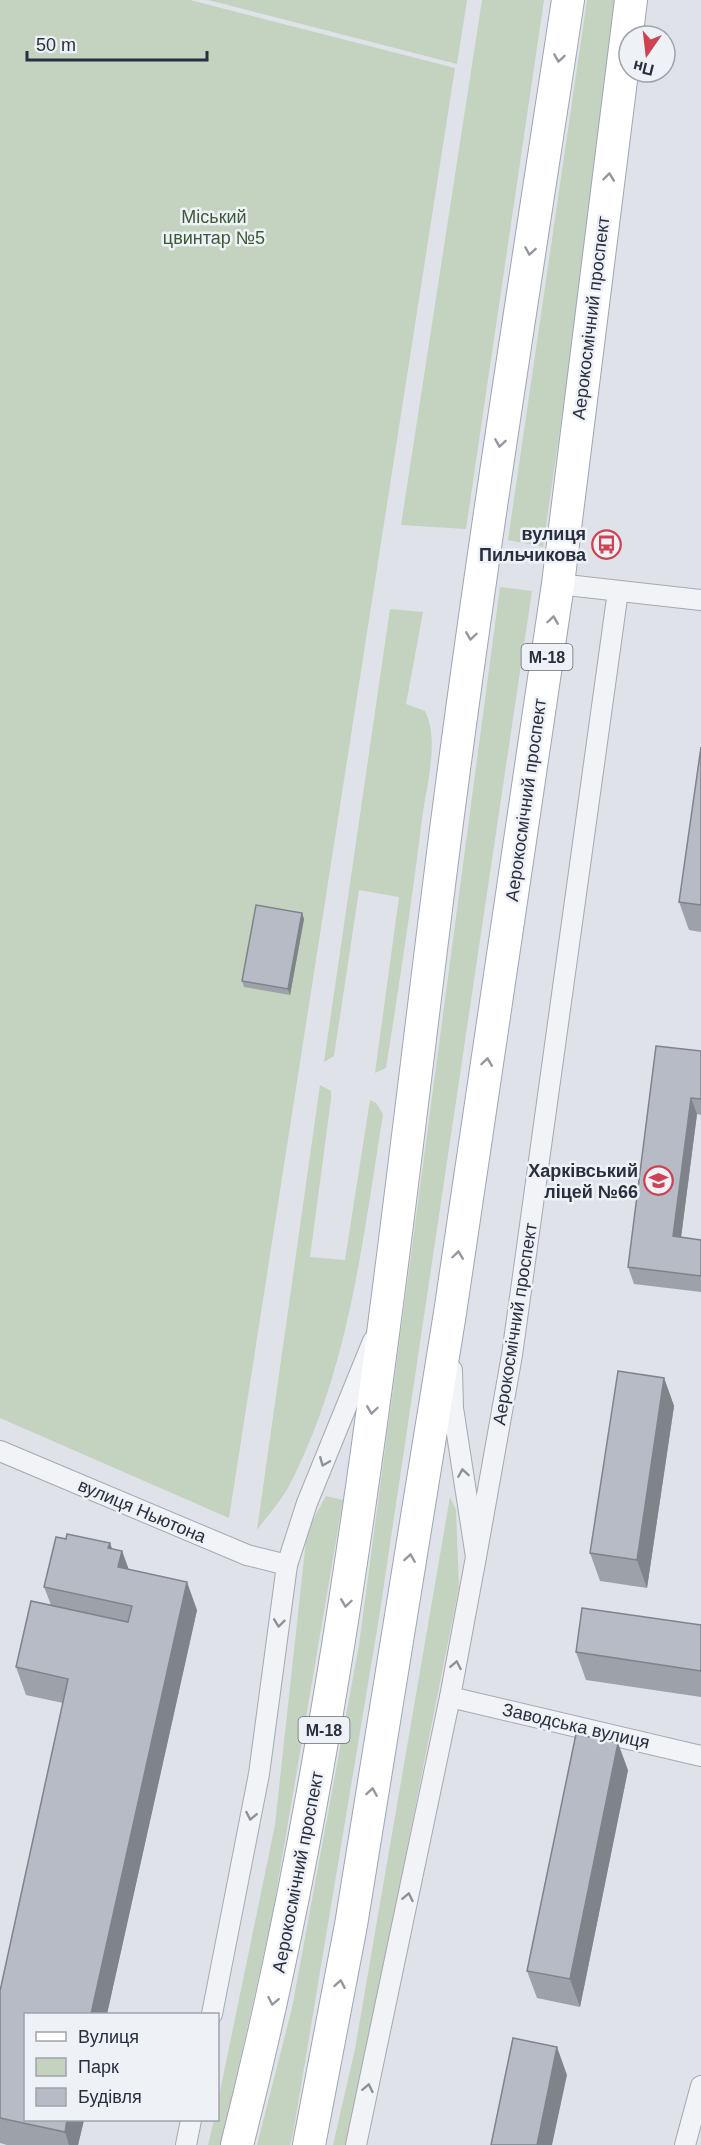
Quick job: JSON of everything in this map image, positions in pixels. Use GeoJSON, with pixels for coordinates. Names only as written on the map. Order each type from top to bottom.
{"type":"FeatureCollection","features":[{"type":"Feature","properties":{"kind":"main road","name":"Аерокосмічний проспект"},"geometry":{"type":"LineString","coordinates":[[237,2145],[270,2016],[306,1836],[344,1616],[467,666],[568,0]]}},
{"type":"Feature","properties":{"kind":"main road","name":"Аерокосмічний проспект"},"geometry":{"type":"LineString","coordinates":[[309,2145],[351,1925],[450,1313],[558,584],[631,0]]}},
{"type":"Feature","properties":{"kind":"street"},"geometry":{"type":"LineString","coordinates":[[558,584],[701,600]]}},
{"type":"Feature","properties":{"kind":"street","name":"Аерокосмічний проспект"},"geometry":{"type":"LineString","coordinates":[[356,2145],[450,1697],[512,1355],[618,591]]}},
{"type":"Feature","properties":{"kind":"street","name":"Аерокосмічний проспект"},"geometry":{"type":"LineString","coordinates":[[212,2013],[259,1774],[286,1565],[307,1503],[385,1310]]}},
{"type":"Feature","properties":{"kind":"street","name":"Аерокосмічний проспект"},"geometry":{"type":"LineString","coordinates":[[450,1313],[453,1408],[476,1557]]}},
{"type":"Feature","properties":{"kind":"street","name":"вулиця Ньютона"},"geometry":{"type":"LineString","coordinates":[[0,1451],[247,1555],[286,1565]]}},
{"type":"Feature","properties":{"kind":"street","name":"Заводська вулиця"},"geometry":{"type":"LineString","coordinates":[[450,1697],[701,1756]]}},
{"type":"Feature","properties":{"kind":"street"},"geometry":{"type":"LineString","coordinates":[[685,2145],[701,2088]]}},
{"type":"Feature","properties":{"kind":"street"},"geometry":{"type":"LineString","coordinates":[[186,2145],[191,2121]]}},
{"type":"Feature","properties":{"kind":"green space","name":"Міський цвинтар №5"},"geometry":{"type":"Polygon","coordinates":[[[0,0],[190,0],[455,68],[229,1518],[0,1418],[0,0]]]}},
{"type":"Feature","properties":{"kind":"green space"},"geometry":{"type":"Polygon","coordinates":[[[208,0],[467,0],[457,64],[208,0]]]}},
{"type":"Feature","properties":{"kind":"green space"},"geometry":{"type":"Polygon","coordinates":[[[482,0],[544,0],[466,529],[401,525],[482,0]]]}},
{"type":"Feature","properties":{"kind":"green space"},"geometry":{"type":"Polygon","coordinates":[[[587,0],[622,0],[543,547],[508,540],[587,0]]]}},
{"type":"Feature","properties":{"kind":"green space"},"geometry":{"type":"Polygon","coordinates":[[[500,587],[532,591],[379,1618],[293,2134],[290,2145],[257,2145],[292,2008],[359,1645],[500,587]]]}},
{"type":"Feature","properties":{"kind":"green space"},"geometry":{"type":"Polygon","coordinates":[[[390,609],[423,612],[406,704],[425,711],[429,723],[432,750],[386,1068],[375,1073],[399,897],[359,890],[334,1056],[324,1062],[390,609]]]}},
{"type":"Feature","properties":{"kind":"green space"},"geometry":{"type":"Polygon","coordinates":[[[320,1085],[331,1091],[331,1099],[310,1257],[345,1260],[370,1100],[376,1103],[383,1114],[351,1302],[327,1394],[311,1439],[288,1488],[257,1530],[320,1085]]]}},
{"type":"Feature","properties":{"kind":"green space"},"geometry":{"type":"Polygon","coordinates":[[[326,1496],[343,1500],[272,1917],[221,2145],[208,2145],[214,2121],[219,2121],[219,2096],[275,1825],[307,1531],[326,1496]]]}},
{"type":"Feature","properties":{"kind":"green space"},"geometry":{"type":"Polygon","coordinates":[[[450,1497],[456,1510],[459,1587],[348,2145],[333,2145],[355,2049],[450,1497]]]}},
{"type":"Feature","properties":{"kind":"building"},"geometry":{"type":"Polygon","coordinates":[[[701,747],[701,905],[679,902],[701,747]]]}},
{"type":"Feature","properties":{"kind":"building"},"geometry":{"type":"Polygon","coordinates":[[[256,905],[302,913],[288,989],[242,981],[256,905]]]}},
{"type":"Feature","properties":{"kind":"building"},"geometry":{"type":"Polygon","coordinates":[[[656,1046],[701,1051],[701,1099],[691,1098],[673,1236],[701,1240],[701,1276],[628,1267],[656,1046]]]}},
{"type":"Feature","properties":{"kind":"building"},"geometry":{"type":"Polygon","coordinates":[[[618,1371],[664,1378],[637,1560],[590,1553],[618,1371]]]}},
{"type":"Feature","properties":{"kind":"building"},"geometry":{"type":"Polygon","coordinates":[[[67,1534],[110,1543],[108,1548],[122,1551],[118,1567],[187,1582],[91,2013],[24,2013],[24,2121],[67,2121],[65,2132],[0,2118],[0,1991],[68,1679],[16,1667],[31,1601],[128,1622],[132,1606],[44,1587],[56,1537],[66,1539],[67,1534]]]}},
{"type":"Feature","properties":{"kind":"building"},"geometry":{"type":"Polygon","coordinates":[[[582,1608],[701,1625],[701,1671],[576,1652],[582,1608]]]}},
{"type":"Feature","properties":{"kind":"building"},"geometry":{"type":"Polygon","coordinates":[[[576,1734],[618,1743],[570,1979],[527,1971],[576,1734]]]}},
{"type":"Feature","properties":{"kind":"building"},"geometry":{"type":"Polygon","coordinates":[[[513,2038],[557,2047],[537,2145],[491,2145],[513,2038]]]}},
{"type":"Feature","properties":{"kind":"place","name":"вулиця Пильчикова"},"geometry":{"type":"Point","coordinates":[607,544]}},
{"type":"Feature","properties":{"kind":"place","name":"Харківський ліцей №66"},"geometry":{"type":"Point","coordinates":[659,1181]}}]}
